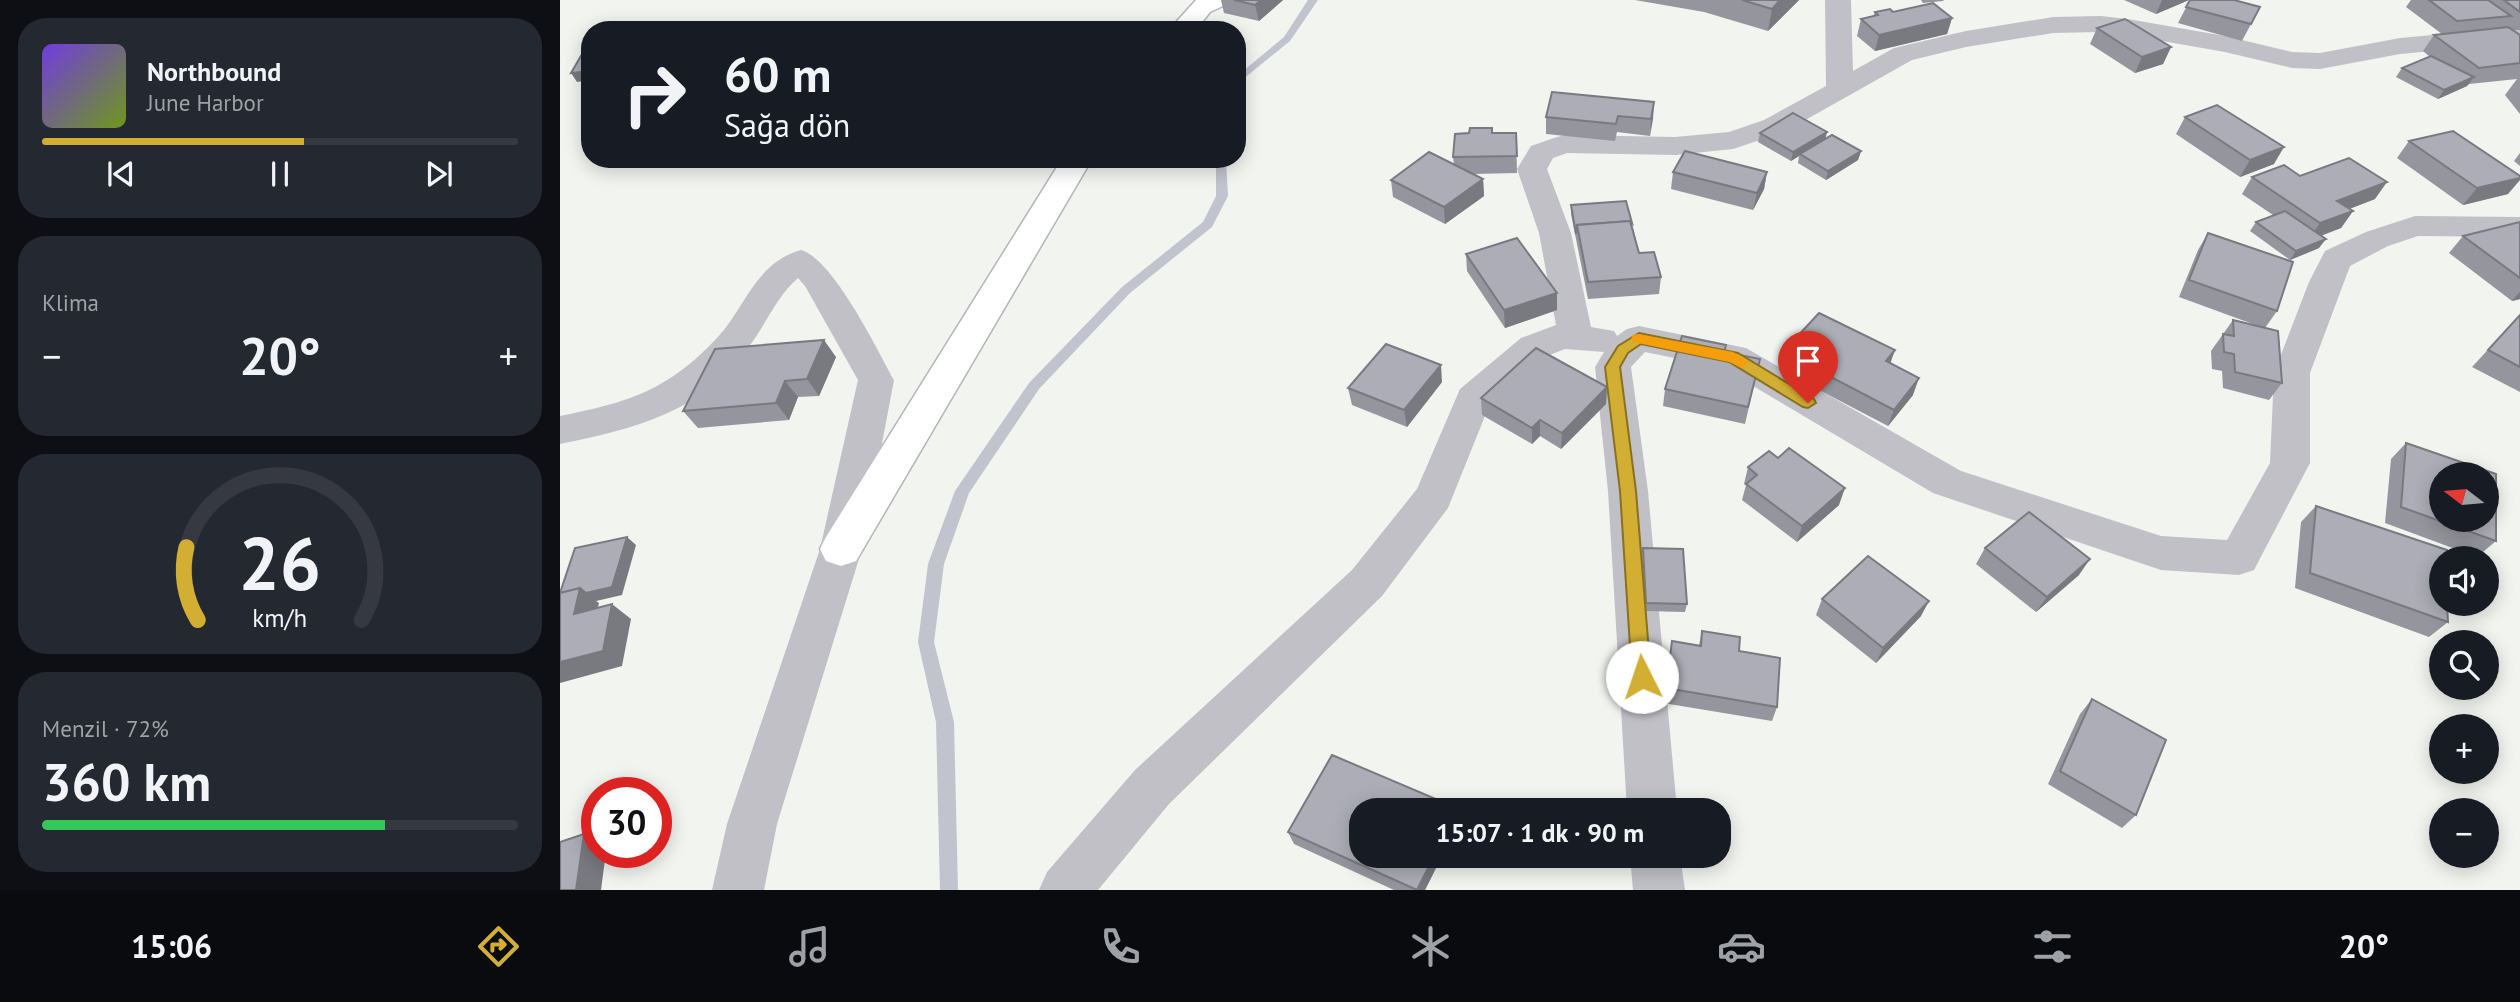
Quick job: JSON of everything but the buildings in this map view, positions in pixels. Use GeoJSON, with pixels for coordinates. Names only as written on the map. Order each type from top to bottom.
{"type":"FeatureCollection","features":[{"type":"Feature","properties":{"kind":"street"},"geometry":{"type":"LineString","coordinates":[[1189,21],[1201,7],[1216,0]]}},
{"type":"Feature","properties":{"kind":"street"},"geometry":{"type":"LineString","coordinates":[[1838,0],[1840,89]]}},
{"type":"Feature","properties":{"kind":"street"},"geometry":{"type":"LineString","coordinates":[[1576,337],[1555,233],[1532,169],[1542,152],[1564,144],[1675,146],[1733,140],[1774,126],[1902,54],[1966,39],[2053,25],[2101,24],[2128,27],[2225,44],[2292,60],[2320,61],[2400,46],[2520,35]]}},
{"type":"Feature","properties":{"kind":"street"},"geometry":{"type":"LineString","coordinates":[[841,549],[1072,168]]}},
{"type":"Feature","properties":{"kind":"street"},"geometry":{"type":"LineString","coordinates":[[1065,890],[1152,787],[1367,583],[1434,498],[1473,399],[1534,347],[1562,336],[1610,340],[1639,338],[1733,357],[1947,482],[2161,553],[2239,558],[2290,463],[2292,373],[2337,259],[2377,239],[2415,226],[2520,227]]}},
{"type":"Feature","properties":{"kind":"street"},"geometry":{"type":"LineString","coordinates":[[560,430],[650,408],[698,376],[736,339],[758,300],[779,273],[801,261],[818,279],[876,380],[841,549],[752,824],[738,890]]}},
{"type":"Feature","properties":{"kind":"street"},"geometry":{"type":"LineString","coordinates":[[1639,338],[1623,350],[1613,367],[1628,491],[1651,798]]}},
{"type":"Feature","properties":{"kind":"street"},"geometry":{"type":"LineString","coordinates":[[1657,868],[1659,890]]}},
{"type":"Feature","properties":{"kind":"waterway"},"geometry":{"type":"LineString","coordinates":[[1246,73],[1287,39],[1313,0]]}},
{"type":"Feature","properties":{"kind":"waterway"},"geometry":{"type":"LineString","coordinates":[[949,890],[945,722],[926,642],[936,564],[962,491],[1034,386],[1126,290],[1208,224],[1222,196],[1221,168]]}},
{"type":"Feature","properties":{"kind":"slow traffic"},"geometry":{"type":"LineString","coordinates":[[1638,339],[1733,357],[1742,362]]}},
{"type":"Feature","properties":{"kind":"route"},"geometry":{"type":"LineString","coordinates":[[1642,677],[1628,491],[1613,367],[1623,350],[1639,338],[1733,357],[1808,403]]}}]}
